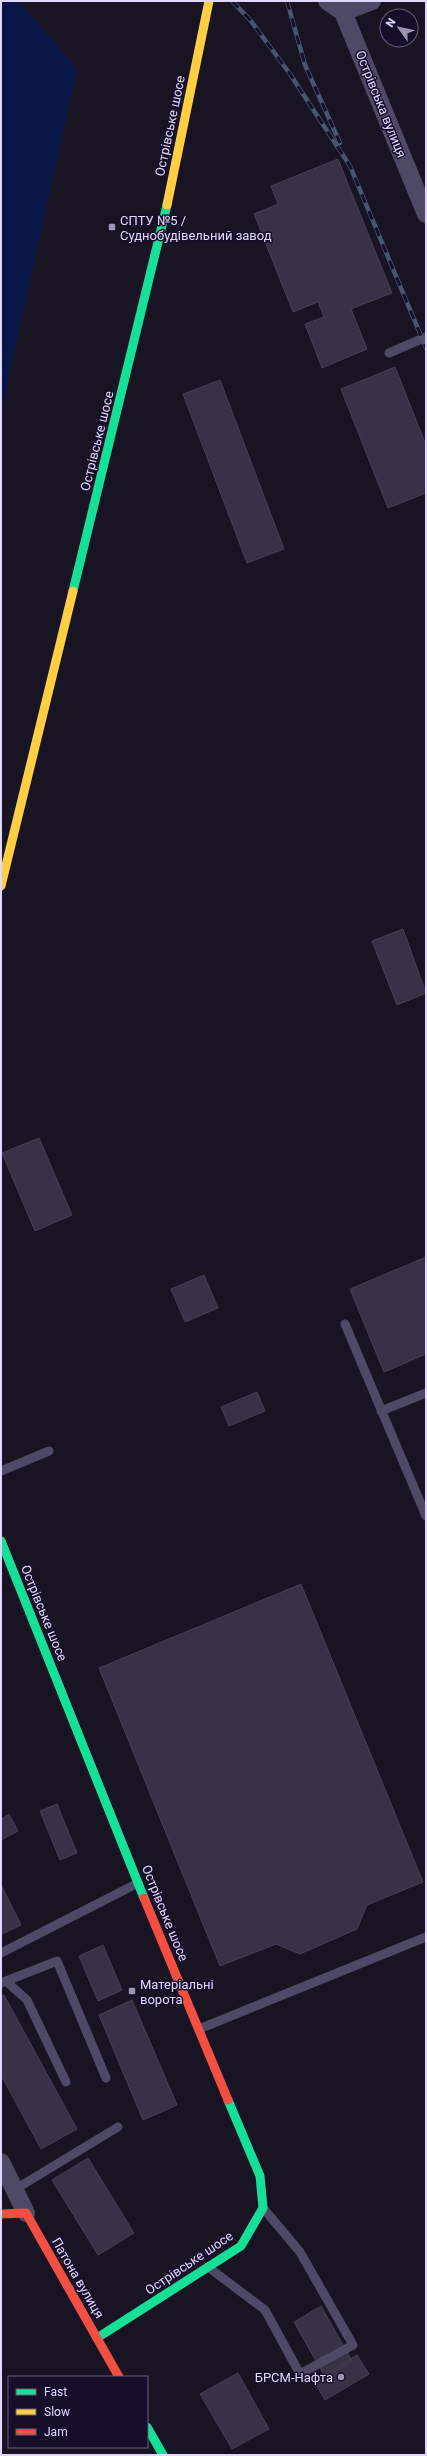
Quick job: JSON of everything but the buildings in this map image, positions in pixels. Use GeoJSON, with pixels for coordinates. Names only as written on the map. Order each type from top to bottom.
{"type":"FeatureCollection","features":[{"type":"Feature","properties":{"kind":"street","name":"Острівське шосе"},"geometry":{"type":"LineString","coordinates":[[1,884],[161,235],[209,1]]}},
{"type":"Feature","properties":{"kind":"street"},"geometry":{"type":"LineString","coordinates":[[327,1],[343,12],[372,1]]}},
{"type":"Feature","properties":{"kind":"street","name":"Острівська вулиця"},"geometry":{"type":"LineString","coordinates":[[343,12],[426,214]]}},
{"type":"Feature","properties":{"kind":"street","name":"Острівське шосе"},"geometry":{"type":"LineString","coordinates":[[1,1541],[138,1883],[260,2176],[263,2208],[241,2246],[97,2338]]}},
{"type":"Feature","properties":{"kind":"street"},"geometry":{"type":"LineString","coordinates":[[1,2162],[26,2213],[1,2214]]}},
{"type":"Feature","properties":{"kind":"street","name":"Патона вулиця"},"geometry":{"type":"LineString","coordinates":[[26,2213],[118,2376]]}},
{"type":"Feature","properties":{"kind":"street"},"geometry":{"type":"LineString","coordinates":[[148,2429],[163,2455]]}},
{"type":"Feature","properties":{"kind":"lane"},"geometry":{"type":"LineString","coordinates":[[389,353],[426,337]]}},
{"type":"Feature","properties":{"kind":"lane"},"geometry":{"type":"LineString","coordinates":[[345,1324],[426,1516]]}},
{"type":"Feature","properties":{"kind":"lane"},"geometry":{"type":"LineString","coordinates":[[382,1411],[426,1393]]}},
{"type":"Feature","properties":{"kind":"lane"},"geometry":{"type":"LineString","coordinates":[[1,1471],[49,1451]]}},
{"type":"Feature","properties":{"kind":"lane"},"geometry":{"type":"LineString","coordinates":[[1,1953],[138,1883]]}},
{"type":"Feature","properties":{"kind":"lane"},"geometry":{"type":"LineString","coordinates":[[199,2029],[426,1937]]}},
{"type":"Feature","properties":{"kind":"lane"},"geometry":{"type":"LineString","coordinates":[[3,1982],[57,1961],[106,2078]]}},
{"type":"Feature","properties":{"kind":"lane"},"geometry":{"type":"LineString","coordinates":[[3,1982],[27,2000],[66,2082]]}},
{"type":"Feature","properties":{"kind":"lane"},"geometry":{"type":"LineString","coordinates":[[14,2190],[118,2127]]}},
{"type":"Feature","properties":{"kind":"lane"},"geometry":{"type":"LineString","coordinates":[[208,2268],[265,2310],[300,2374],[353,2345],[300,2252],[263,2208]]}},
{"type":"Feature","properties":{"kind":"shaded area"},"geometry":{"type":"Polygon","coordinates":[[[1,1],[18,1],[77,69],[1,411],[1,1]]]}},
{"type":"Feature","properties":{"kind":"railway"},"geometry":{"type":"LineString","coordinates":[[232,1],[251,21],[290,74],[350,166],[426,348]]}},
{"type":"Feature","properties":{"kind":"railway"},"geometry":{"type":"LineString","coordinates":[[287,1],[305,65],[340,143]]}},
{"type":"Feature","properties":{"kind":"traffic: fast"},"geometry":{"type":"LineString","coordinates":[[73,591],[167,205]]}},
{"type":"Feature","properties":{"kind":"traffic: fast"},"geometry":{"type":"LineString","coordinates":[[1,1541],[144,1898]]}},
{"type":"Feature","properties":{"kind":"traffic: fast"},"geometry":{"type":"LineString","coordinates":[[97,2338],[241,2246],[263,2208],[260,2176],[228,2100]]}},
{"type":"Feature","properties":{"kind":"traffic: fast"},"geometry":{"type":"LineString","coordinates":[[148,2429],[163,2455]]}},
{"type":"Feature","properties":{"kind":"traffic: slow"},"geometry":{"type":"LineString","coordinates":[[167,205],[209,1]]}},
{"type":"Feature","properties":{"kind":"traffic: slow"},"geometry":{"type":"LineString","coordinates":[[1,886],[73,591]]}},
{"type":"Feature","properties":{"kind":"traffic: jam"},"geometry":{"type":"LineString","coordinates":[[144,1898],[228,2100]]}},
{"type":"Feature","properties":{"kind":"traffic: jam"},"geometry":{"type":"LineString","coordinates":[[1,2214],[26,2213],[118,2376]]}},
{"type":"Feature","properties":{"kind":"place","name":"СПТУ №5 / Суднобудівельний завод"},"geometry":{"type":"Point","coordinates":[112,227]}},
{"type":"Feature","properties":{"kind":"place","name":"Матеріальні ворота"},"geometry":{"type":"Point","coordinates":[132,1991]}},
{"type":"Feature","properties":{"kind":"place","name":"БРСМ-Нафта"},"geometry":{"type":"Point","coordinates":[341,2377]}}]}
